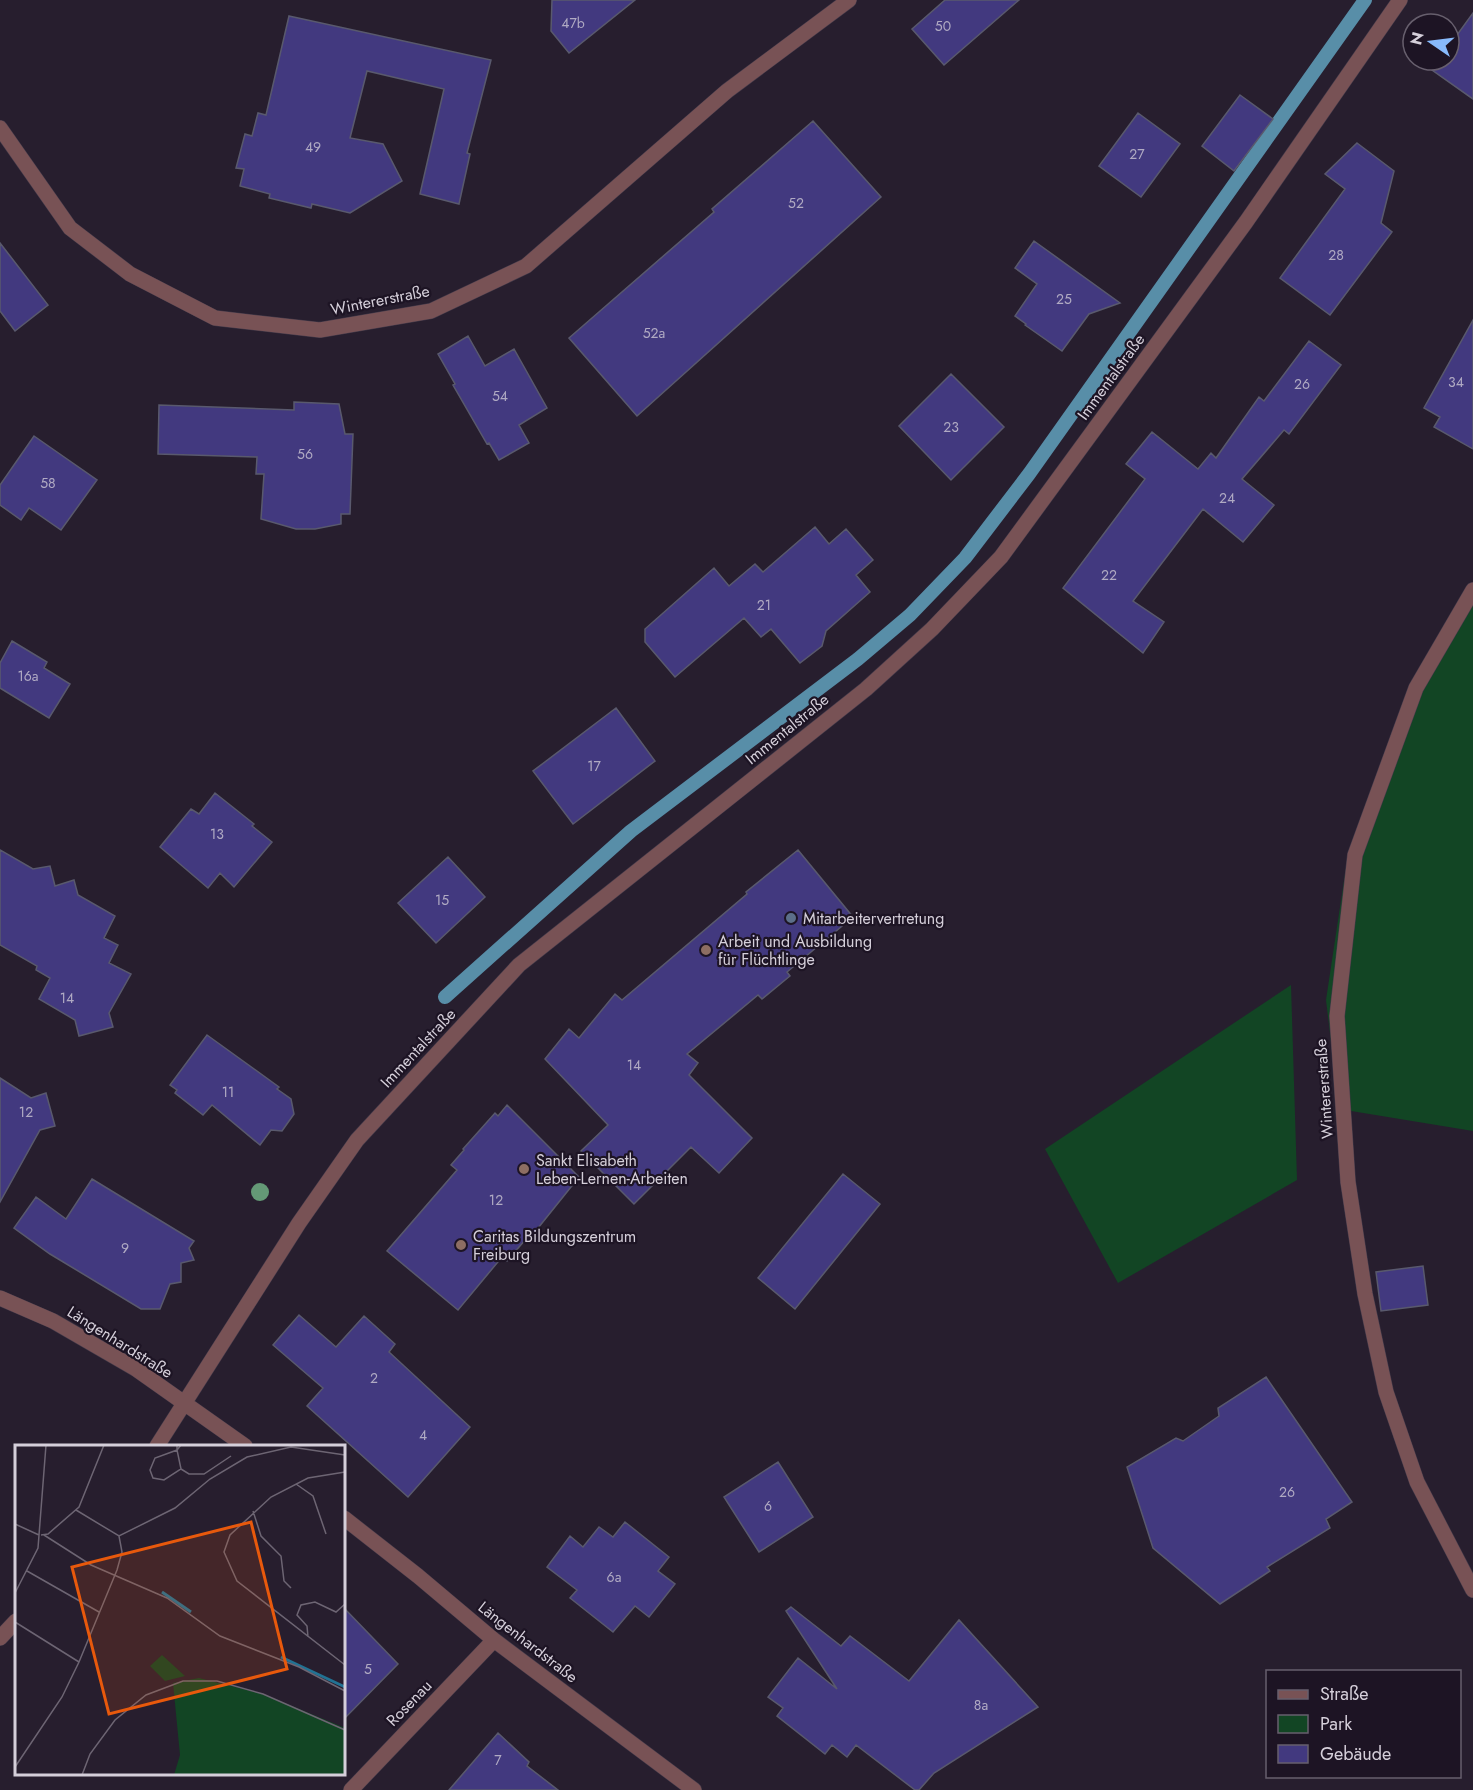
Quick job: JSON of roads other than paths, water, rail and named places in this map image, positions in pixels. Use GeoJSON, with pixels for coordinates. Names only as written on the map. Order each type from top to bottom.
{"type":"FeatureCollection","features":[{"type":"Feature","properties":{"kind":"street","name":"Wintererstraße"},"geometry":{"type":"LineString","coordinates":[[0,128],[70,228],[130,274],[215,318],[320,330],[431,311],[526,266],[727,91],[849,0]]}},
{"type":"Feature","properties":{"kind":"street","name":"Immentalstraße"},"geometry":{"type":"LineString","coordinates":[[158,1445],[299,1223],[357,1140],[519,965],[866,688],[932,629],[1001,557],[1246,222],[1400,0]]}},
{"type":"Feature","properties":{"kind":"street","name":"Wintererstraße"},"geometry":{"type":"LineString","coordinates":[[1473,590],[1416,688],[1355,855],[1337,1016],[1348,1182],[1365,1294],[1386,1392],[1417,1482],[1473,1590]]}},
{"type":"Feature","properties":{"kind":"street","name":"Längenhardstraße"},"geometry":{"type":"LineString","coordinates":[[0,1298],[52,1321],[136,1369],[244,1445]]}},
{"type":"Feature","properties":{"kind":"street","name":"Längenhardstraße"},"geometry":{"type":"LineString","coordinates":[[345,1519],[494,1640],[694,1790]]}},
{"type":"Feature","properties":{"kind":"street"},"geometry":{"type":"LineString","coordinates":[[0,1638],[15,1622]]}},
{"type":"Feature","properties":{"kind":"street","name":"Rosenau"},"geometry":{"type":"LineString","coordinates":[[351,1790],[494,1640]]}},
{"type":"Feature","properties":{"kind":"waterway"},"geometry":{"type":"LineString","coordinates":[[445,997],[631,831],[858,659],[910,615],[965,558],[1029,474],[1365,0]]}},
{"type":"Feature","properties":{"kind":"place","name":"Mitarbeitervertretung"},"geometry":{"type":"Point","coordinates":[791,918]}},
{"type":"Feature","properties":{"kind":"place","name":"Arbeit und Ausbildung für Flüchtlinge"},"geometry":{"type":"Point","coordinates":[706,950]}},
{"type":"Feature","properties":{"kind":"place","name":"Sankt Elisabeth Leben-Lernen-Arbeiten"},"geometry":{"type":"Point","coordinates":[524,1169]}},
{"type":"Feature","properties":{"kind":"place","name":"Caritas Bildungszentrum Freiburg"},"geometry":{"type":"Point","coordinates":[461,1245]}}]}
